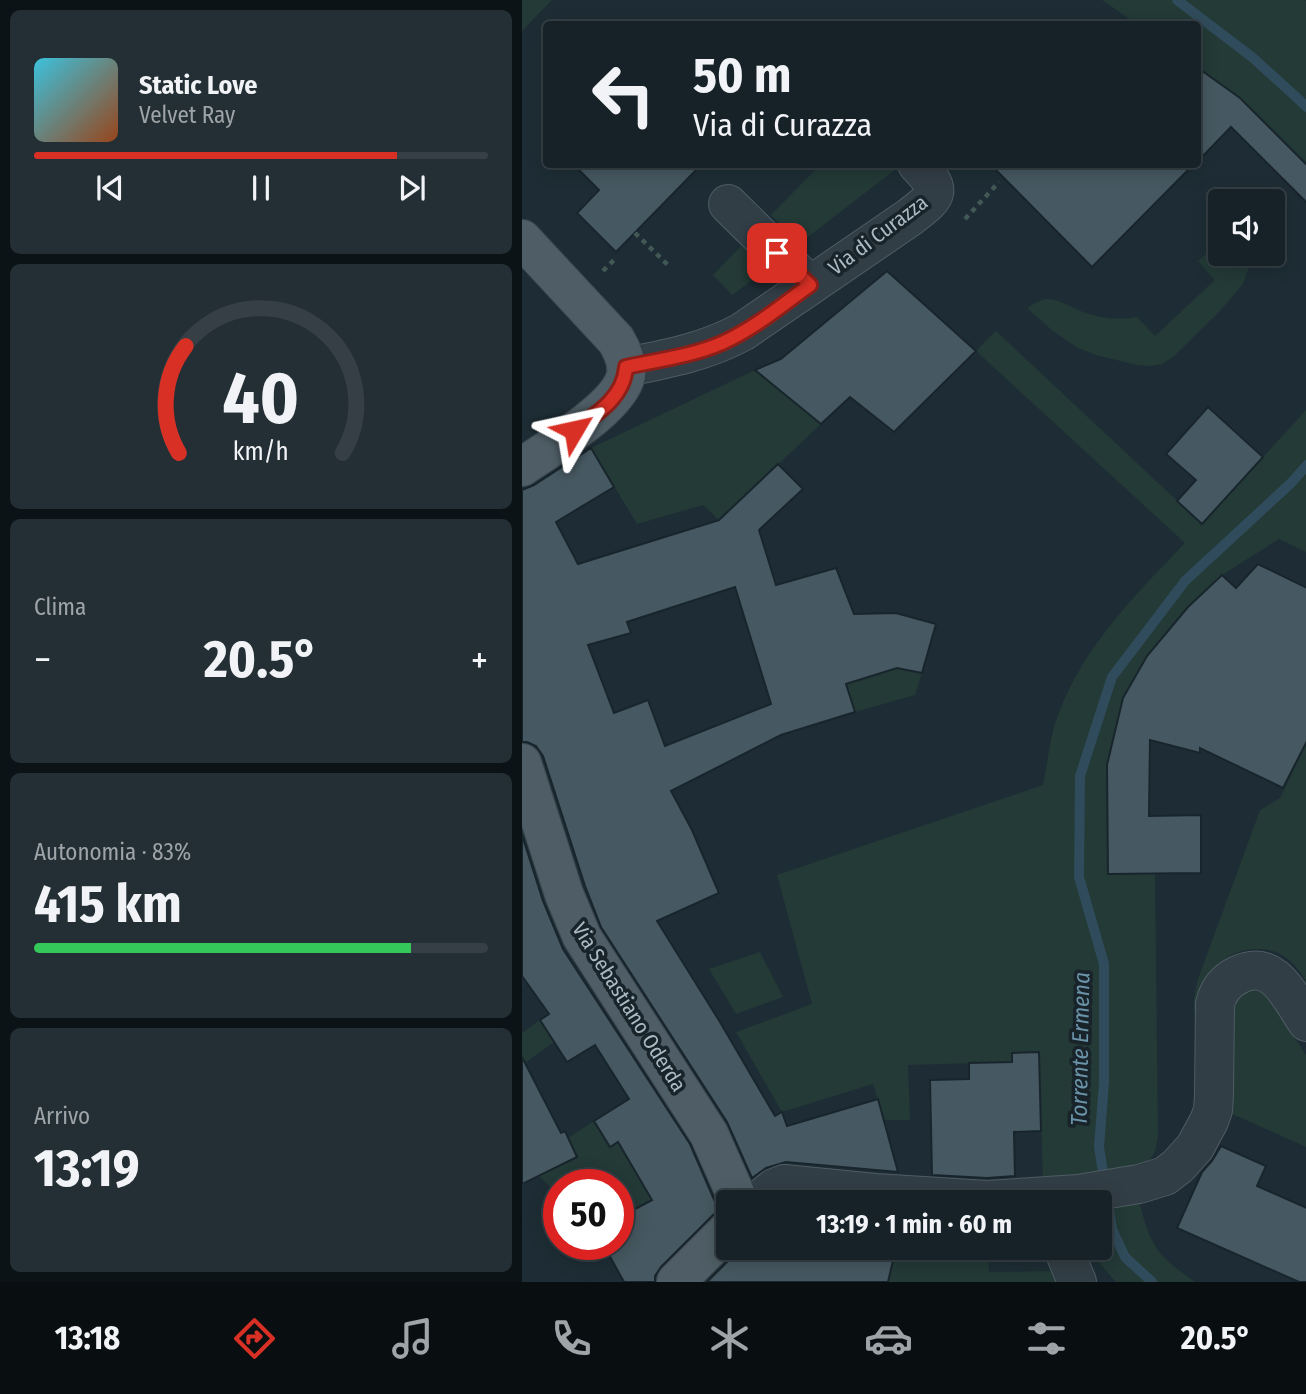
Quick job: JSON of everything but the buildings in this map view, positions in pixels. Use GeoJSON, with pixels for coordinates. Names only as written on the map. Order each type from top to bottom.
{"type":"FeatureCollection","features":[{"type":"Feature","properties":{"kind":"main road"},"geometry":{"type":"LineString","coordinates":[[522,239],[616,340],[626,367],[620,389],[602,410],[522,467]]}},
{"type":"Feature","properties":{"kind":"main road","name":"Via Sebastiano Oderda"},"geometry":{"type":"LineString","coordinates":[[522,763],[564,894],[582,937],[709,1134],[734,1190]]}},
{"type":"Feature","properties":{"kind":"main road"},"geometry":{"type":"LineString","coordinates":[[677,1282],[716,1242]]}},
{"type":"Feature","properties":{"kind":"street","name":"Via di Curazza"},"geometry":{"type":"LineString","coordinates":[[626,367],[684,355],[723,342],[742,332],[926,204],[933,194],[934,185],[924,172]]}},
{"type":"Feature","properties":{"kind":"street","name":"Via di Curazza"},"geometry":{"type":"LineString","coordinates":[[728,204],[810,285]]}},
{"type":"Feature","properties":{"kind":"street"},"geometry":{"type":"LineString","coordinates":[[1106,1190],[1165,1176],[1195,1147],[1213,1110],[1215,1004],[1218,993],[1236,975],[1260,970],[1272,974],[1280,981],[1307,1022]]}},
{"type":"Feature","properties":{"kind":"street"},"geometry":{"type":"LineString","coordinates":[[772,1190],[784,1184],[845,1190]]}},
{"type":"Feature","properties":{"kind":"path"},"geometry":{"type":"LineString","coordinates":[[957,227],[999,182]]}},
{"type":"Feature","properties":{"kind":"path"},"geometry":{"type":"LineString","coordinates":[[635,233],[668,265]]}},
{"type":"Feature","properties":{"kind":"green space"},"geometry":{"type":"Polygon","coordinates":[[[522,0],[552,0],[522,31],[522,0]]]}},
{"type":"Feature","properties":{"kind":"green space"},"geometry":{"type":"Polygon","coordinates":[[[1102,0],[1305,0],[1306,165],[1240,98],[1201,70],[1201,21],[1133,21],[1102,0]]]}},
{"type":"Feature","properties":{"kind":"green space"},"geometry":{"type":"Polygon","coordinates":[[[817,168],[896,169],[800,243],[771,215],[817,168]]]}},
{"type":"Feature","properties":{"kind":"green space"},"geometry":{"type":"Polygon","coordinates":[[[741,246],[766,270],[732,295],[713,275],[741,246]]]}},
{"type":"Feature","properties":{"kind":"green space"},"geometry":{"type":"Polygon","coordinates":[[[1208,252],[1208,266],[1248,266],[1248,270],[1243,284],[1218,313],[1173,357],[1162,364],[1137,365],[1078,348],[1027,308],[1042,300],[1052,299],[1097,316],[1117,319],[1137,317],[1155,336],[1215,280],[1198,261],[1208,252]]]}},
{"type":"Feature","properties":{"kind":"green space"},"geometry":{"type":"Polygon","coordinates":[[[996,331],[1202,524],[1306,410],[1306,552],[1279,539],[1222,575],[1188,607],[1147,656],[1123,697],[1107,765],[1108,874],[1155,874],[1158,1135],[1151,1158],[1132,1170],[1143,1217],[1154,1244],[1167,1260],[1195,1282],[1116,1282],[1096,1260],[1112,1260],[1112,1190],[1066,1190],[1043,1182],[1039,1052],[1012,1053],[1012,1062],[908,1065],[910,1120],[884,1120],[873,1084],[782,1112],[736,1032],[812,1004],[777,875],[1043,785],[1054,727],[1077,675],[1126,606],[1185,543],[976,351],[996,331]]]}},
{"type":"Feature","properties":{"kind":"green space"},"geometry":{"type":"Polygon","coordinates":[[[755,370],[821,424],[719,520],[703,505],[637,524],[591,448],[755,370]]]}},
{"type":"Feature","properties":{"kind":"green space"},"geometry":{"type":"Polygon","coordinates":[[[873,663],[922,673],[915,695],[855,712],[846,684],[873,663]]]}},
{"type":"Feature","properties":{"kind":"green space"},"geometry":{"type":"Polygon","coordinates":[[[1306,744],[1306,982],[1295,966],[1281,955],[1261,949],[1239,952],[1220,962],[1212,970],[1201,991],[1194,1015],[1197,982],[1260,810],[1280,798],[1306,744]]]}},
{"type":"Feature","properties":{"kind":"green space"},"geometry":{"type":"Polygon","coordinates":[[[760,952],[783,997],[736,1014],[709,969],[760,952]]]}},
{"type":"Feature","properties":{"kind":"green space"},"geometry":{"type":"Polygon","coordinates":[[[1254,989],[1262,990],[1267,995],[1306,1055],[1306,1147],[1228,1112],[1232,1006],[1239,994],[1254,989]]]}},
{"type":"Feature","properties":{"kind":"green space"},"geometry":{"type":"Polygon","coordinates":[[[540,1020],[554,1042],[522,1065],[522,1033],[540,1020]]]}},
{"type":"Feature","properties":{"kind":"green space"},"geometry":{"type":"Polygon","coordinates":[[[594,1121],[610,1147],[625,1137],[652,1200],[634,1210],[634,1169],[553,1169],[578,1156],[568,1138],[594,1121]]]}},
{"type":"Feature","properties":{"kind":"green space"},"geometry":{"type":"Polygon","coordinates":[[[893,1260],[988,1260],[989,1272],[1053,1271],[1058,1282],[888,1282],[893,1260]]]}},
{"type":"Feature","properties":{"kind":"waterway","name":"Torrente Ermena"},"geometry":{"type":"LineString","coordinates":[[1177,0],[1252,57],[1307,107]]}},
{"type":"Feature","properties":{"kind":"waterway","name":"Torrente Ermena"},"geometry":{"type":"LineString","coordinates":[[1152,1282],[1125,1257],[1112,1229],[1099,1147],[1104,1083],[1104,964],[1079,877],[1080,776],[1112,677],[1185,581],[1307,465]]}},
{"type":"Feature","properties":{"kind":"route"},"geometry":{"type":"LineString","coordinates":[[574,430],[602,410],[612,399],[620,389],[626,367],[684,355],[723,342],[810,285],[777,253]]}}]}
